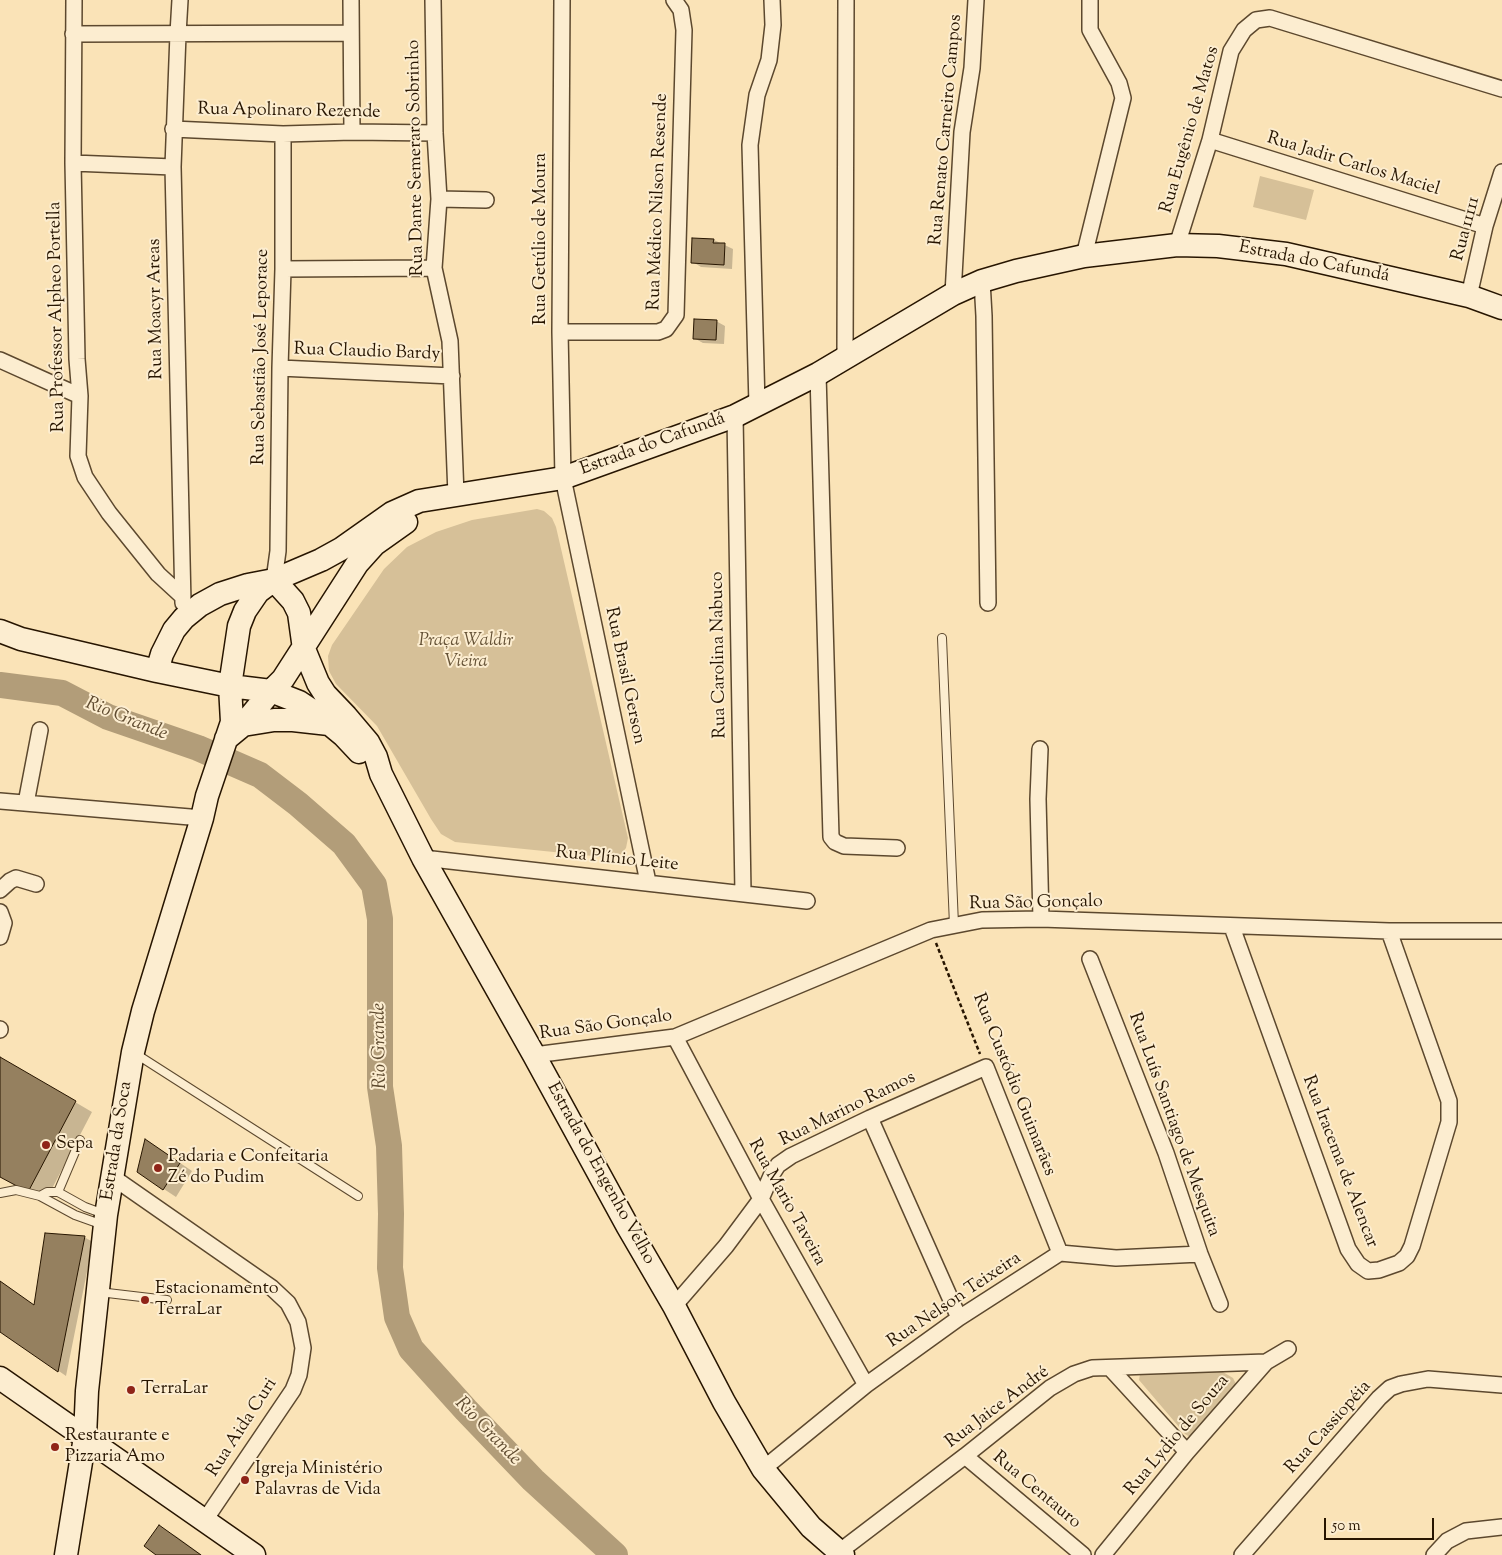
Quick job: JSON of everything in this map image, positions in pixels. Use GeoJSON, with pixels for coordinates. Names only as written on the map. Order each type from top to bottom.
{"type":"FeatureCollection","features":[{"type":"Feature","properties":{"kind":"street","name":"Rua Professor Alpheo Portella"},"geometry":{"type":"LineString","coordinates":[[74,0],[73,164],[77,359],[80,396],[78,456],[85,477],[115,521],[183,608]]}},
{"type":"Feature","properties":{"kind":"street","name":"Rua Moacyr Areas"},"geometry":{"type":"LineString","coordinates":[[180,0],[173,129],[173,167],[183,608]]}},
{"type":"Feature","properties":{"kind":"street"},"geometry":{"type":"LineString","coordinates":[[350,0],[352,132]]}},
{"type":"Feature","properties":{"kind":"street","name":"Rua Dante Semeraro Sobrinho"},"geometry":{"type":"LineString","coordinates":[[433,0],[438,199],[434,268],[450,341],[452,376],[452,496]]}},
{"type":"Feature","properties":{"kind":"street","name":"Rua Getúlio de Moura"},"geometry":{"type":"LineString","coordinates":[[562,0],[560,332],[563,478]]}},
{"type":"Feature","properties":{"kind":"street","name":"Rua Médico Nilson Resende"},"geometry":{"type":"LineString","coordinates":[[560,332],[658,332],[666,329],[676,315],[684,30],[681,10],[674,0]]}},
{"type":"Feature","properties":{"kind":"street"},"geometry":{"type":"LineString","coordinates":[[757,405],[750,145],[757,95],[769,60],[773,25],[772,0]]}},
{"type":"Feature","properties":{"kind":"street"},"geometry":{"type":"LineString","coordinates":[[845,356],[846,0]]}},
{"type":"Feature","properties":{"kind":"street","name":"Rua Renato Carneiro Campos"},"geometry":{"type":"LineString","coordinates":[[953,294],[962,132],[972,68],[976,0]]}},
{"type":"Feature","properties":{"kind":"street"},"geometry":{"type":"LineString","coordinates":[[1084,256],[1123,98],[1119,83],[1090,30],[1090,0]]}},
{"type":"Feature","properties":{"kind":"street","name":"Rua Eugênio de Matos"},"geometry":{"type":"LineString","coordinates":[[1177,245],[1210,140],[1232,51],[1244,30],[1256,20],[1270,18],[1502,90]]}},
{"type":"Feature","properties":{"kind":"street"},"geometry":{"type":"LineString","coordinates":[[73,34],[351,33]]}},
{"type":"Feature","properties":{"kind":"street","name":"Rua Apolinaro Rezende"},"geometry":{"type":"LineString","coordinates":[[173,129],[283,134],[352,132],[435,133]]}},
{"type":"Feature","properties":{"kind":"street","name":"Rua Sebastião José Leporace"},"geometry":{"type":"LineString","coordinates":[[274,580],[278,550],[283,269],[283,134]]}},
{"type":"Feature","properties":{"kind":"street","name":"Rua Jadir Carlos Maciel"},"geometry":{"type":"LineString","coordinates":[[1210,140],[1485,226]]}},
{"type":"Feature","properties":{"kind":"street"},"geometry":{"type":"LineString","coordinates":[[73,164],[173,167]]}},
{"type":"Feature","properties":{"kind":"street","name":"Rua 11111"},"geometry":{"type":"LineString","coordinates":[[1469,296],[1485,226],[1502,172]]}},
{"type":"Feature","properties":{"kind":"street"},"geometry":{"type":"LineString","coordinates":[[438,199],[486,200]]}},
{"type":"Feature","properties":{"kind":"street","name":"Estrada do Cafundá"},"geometry":{"type":"LineString","coordinates":[[230,686],[239,626],[244,611],[258,592],[274,580],[322,560],[341,549],[392,513],[419,501],[563,478],[735,416],[818,374],[845,356],[953,294],[982,281],[1016,271],[1084,256],[1177,245],[1218,246],[1286,254],[1469,296],[1502,308]]}},
{"type":"Feature","properties":{"kind":"street"},"geometry":{"type":"LineString","coordinates":[[283,269],[434,268]]}},
{"type":"Feature","properties":{"kind":"street"},"geometry":{"type":"LineString","coordinates":[[982,281],[988,602]]}},
{"type":"Feature","properties":{"kind":"street"},"geometry":{"type":"LineString","coordinates":[[0,360],[80,396]]}},
{"type":"Feature","properties":{"kind":"street","name":"Rua Claudio Bardy"},"geometry":{"type":"LineString","coordinates":[[280,368],[452,376]]}},
{"type":"Feature","properties":{"kind":"street"},"geometry":{"type":"LineString","coordinates":[[818,374],[831,837],[835,842],[844,846],[897,848]]}},
{"type":"Feature","properties":{"kind":"street","name":"Rua Carolina Nabuco"},"geometry":{"type":"LineString","coordinates":[[735,416],[743,893]]}},
{"type":"Feature","properties":{"kind":"street","name":"Rua Brasil Gerson"},"geometry":{"type":"LineString","coordinates":[[563,478],[648,882]]}},
{"type":"Feature","properties":{"kind":"street","name":"Estrada do Cafundá"},"geometry":{"type":"LineString","coordinates":[[271,691],[283,679],[304,649],[346,579],[375,544],[399,525],[452,496]]}},
{"type":"Feature","properties":{"kind":"street"},"geometry":{"type":"LineString","coordinates":[[156,671],[183,608],[200,605],[220,594],[248,585],[274,580]]}},
{"type":"Feature","properties":{"kind":"street","name":"Estrada do Engenho Velho"},"geometry":{"type":"LineString","coordinates":[[274,580],[293,601],[299,613],[304,649],[318,683],[325,694],[368,742],[376,757],[381,774],[423,858],[628,1227],[674,1306],[724,1402],[763,1469],[811,1527],[841,1553]]}},
{"type":"Feature","properties":{"kind":"street","name":"Estrada do Engenho Velho"},"geometry":{"type":"LineString","coordinates":[[0,631],[21,639],[156,671],[230,686],[271,691],[299,702],[330,725],[343,735],[381,774]]}},
{"type":"Feature","properties":{"kind":"street","name":"Estrada da Soca"},"geometry":{"type":"LineString","coordinates":[[230,686],[231,738]]}},
{"type":"Feature","properties":{"kind":"street","name":"Estrada da Soca"},"geometry":{"type":"LineString","coordinates":[[66,1555],[85,1437],[87,1391],[105,1220],[133,1052],[143,1011],[207,796],[231,738],[271,691]]}},
{"type":"Feature","properties":{"kind":"street"},"geometry":{"type":"LineString","coordinates":[[231,738],[274,720],[293,720],[330,725]]}},
{"type":"Feature","properties":{"kind":"street"},"geometry":{"type":"LineString","coordinates":[[26,803],[40,730]]}},
{"type":"Feature","properties":{"kind":"street"},"geometry":{"type":"LineString","coordinates":[[1040,749],[1038,799],[1041,919]]}},
{"type":"Feature","properties":{"kind":"street"},"geometry":{"type":"LineString","coordinates":[[0,801],[202,818]]}},
{"type":"Feature","properties":{"kind":"street","name":"Rua Plínio Leite"},"geometry":{"type":"LineString","coordinates":[[423,858],[807,901]]}},
{"type":"Feature","properties":{"kind":"street"},"geometry":{"type":"LineString","coordinates":[[0,890],[10,880],[16,878],[36,884]]}},
{"type":"Feature","properties":{"kind":"street"},"geometry":{"type":"LineString","coordinates":[[0,912],[4,923],[0,937]]}},
{"type":"Feature","properties":{"kind":"street","name":"Rua São Gonçalo"},"geometry":{"type":"LineString","coordinates":[[534,1055],[675,1037],[931,930],[982,920],[1041,919],[1389,931],[1502,931]]}},
{"type":"Feature","properties":{"kind":"street","name":"Rua Iracema de Alencar"},"geometry":{"type":"LineString","coordinates":[[1232,927],[1348,1249],[1358,1264],[1368,1271],[1379,1270],[1399,1263],[1407,1256],[1412,1246],[1449,1122],[1449,1101],[1389,931]]}},
{"type":"Feature","properties":{"kind":"street","name":"Rua Luís Santiago de Mesquita"},"geometry":{"type":"LineString","coordinates":[[1090,959],[1166,1153],[1200,1254],[1220,1304]]}},
{"type":"Feature","properties":{"kind":"street","name":"Rua Mario Taveira"},"geometry":{"type":"LineString","coordinates":[[675,1037],[761,1199],[866,1385]]}},
{"type":"Feature","properties":{"kind":"street","name":"Rua Marino Ramos"},"geometry":{"type":"LineString","coordinates":[[674,1306],[726,1246],[761,1199],[778,1165],[791,1156],[870,1118],[986,1067]]}},
{"type":"Feature","properties":{"kind":"street","name":"Rua Custódio Guimarães"},"geometry":{"type":"LineString","coordinates":[[986,1067],[1060,1254]]}},
{"type":"Feature","properties":{"kind":"street"},"geometry":{"type":"LineString","coordinates":[[870,1118],[959,1318]]}},
{"type":"Feature","properties":{"kind":"street","name":"Rua Aida Curi"},"geometry":{"type":"LineString","coordinates":[[111,1176],[272,1288],[288,1303],[298,1322],[304,1348],[299,1375],[293,1390],[205,1520]]}},
{"type":"Feature","properties":{"kind":"street"},"geometry":{"type":"LineString","coordinates":[[1060,1254],[1116,1258],[1200,1254]]}},
{"type":"Feature","properties":{"kind":"street","name":"Rua Nelson Teixeira"},"geometry":{"type":"LineString","coordinates":[[763,1469],[866,1385],[959,1318],[1060,1254]]}},
{"type":"Feature","properties":{"kind":"street","name":"Rua Lydio de Souza"},"geometry":{"type":"LineString","coordinates":[[1102,1555],[1187,1452],[1266,1362],[1288,1348]]}},
{"type":"Feature","properties":{"kind":"street","name":"Rua Jaice André"},"geometry":{"type":"LineString","coordinates":[[841,1553],[1050,1388],[1074,1374],[1092,1368],[1266,1362]]}},
{"type":"Feature","properties":{"kind":"street"},"geometry":{"type":"LineString","coordinates":[[1110,1368],[1187,1452]]}},
{"type":"Feature","properties":{"kind":"street"},"geometry":{"type":"LineString","coordinates":[[0,1378],[254,1555]]}},
{"type":"Feature","properties":{"kind":"street","name":"Rua Cassiopéia"},"geometry":{"type":"LineString","coordinates":[[1242,1555],[1379,1398],[1390,1388],[1428,1379],[1502,1385]]}},
{"type":"Feature","properties":{"kind":"street","name":"Rua Centauro"},"geometry":{"type":"LineString","coordinates":[[965,1456],[1083,1555]]}},
{"type":"Feature","properties":{"kind":"street"},"geometry":{"type":"LineString","coordinates":[[1434,1555],[1448,1541],[1466,1531],[1502,1527]]}},
{"type":"Feature","properties":{"kind":"lane"},"geometry":{"type":"LineString","coordinates":[[942,638],[954,925]]}},
{"type":"Feature","properties":{"kind":"lane"},"geometry":{"type":"LineString","coordinates":[[133,1052],[358,1196]]}},
{"type":"Feature","properties":{"kind":"lane"},"geometry":{"type":"LineString","coordinates":[[58,1192],[80,1140]]}},
{"type":"Feature","properties":{"kind":"lane"},"geometry":{"type":"LineString","coordinates":[[0,1193],[16,1190],[40,1196],[75,1215],[105,1220]]}},
{"type":"Feature","properties":{"kind":"lane"},"geometry":{"type":"LineString","coordinates":[[40,1196],[47,1192],[58,1192],[105,1220]]}},
{"type":"Feature","properties":{"kind":"lane"},"geometry":{"type":"LineString","coordinates":[[97,1291],[167,1300]]}},
{"type":"Feature","properties":{"kind":"path","name":"Rua Custódio Guimarães"},"geometry":{"type":"LineString","coordinates":[[931,930],[986,1067]]}},
{"type":"Feature","properties":{"kind":"green space"},"geometry":{"type":"Polygon","coordinates":[[[1260,176],[1314,190],[1306,220],[1253,207],[1260,176]]]}},
{"type":"Feature","properties":{"kind":"green space","name":"Praça Waldir Vieira"},"geometry":{"type":"Polygon","coordinates":[[[537,509],[544,511],[552,518],[556,527],[628,838],[626,848],[621,854],[613,858],[455,842],[441,834],[377,726],[336,684],[329,671],[328,656],[332,645],[384,569],[407,547],[436,532],[472,520],[537,509]]]}},
{"type":"Feature","properties":{"kind":"green space"},"geometry":{"type":"Polygon","coordinates":[[[1145,1372],[1223,1372],[1233,1378],[1238,1388],[1193,1439],[1185,1434],[1139,1380],[1140,1374],[1145,1372]]]}},
{"type":"Feature","properties":{"kind":"building"},"geometry":{"type":"Polygon","coordinates":[[[692,238],[714,239],[713,243],[725,243],[724,265],[691,263],[692,238]]]}},
{"type":"Feature","properties":{"kind":"building"},"geometry":{"type":"Polygon","coordinates":[[[694,319],[717,320],[716,340],[693,339],[694,319]]]}},
{"type":"Feature","properties":{"kind":"building"},"geometry":{"type":"Polygon","coordinates":[[[0,1057],[76,1101],[28,1192],[0,1177],[0,1057]]]}},
{"type":"Feature","properties":{"kind":"building","name":"Padaria e Confeitaria Zé do Pudim"},"geometry":{"type":"Polygon","coordinates":[[[145,1139],[180,1163],[163,1190],[137,1172],[145,1139]]]}},
{"type":"Feature","properties":{"kind":"building"},"geometry":{"type":"Polygon","coordinates":[[[45,1233],[85,1236],[58,1372],[0,1332],[0,1281],[34,1305],[45,1233]]]}},
{"type":"Feature","properties":{"kind":"building"},"geometry":{"type":"Polygon","coordinates":[[[159,1525],[201,1555],[156,1555],[144,1546],[159,1525]]]}},
{"type":"Feature","properties":{"kind":"waterway","name":"Rio Grande"},"geometry":{"type":"LineString","coordinates":[[0,685],[62,693],[108,717],[198,748],[260,775],[298,804],[344,844],[374,885],[380,919],[380,1087],[389,1146],[390,1268],[397,1317],[411,1349],[466,1410],[533,1480],[615,1555]]}},
{"type":"Feature","properties":{"kind":"place","name":"Sepa"},"geometry":{"type":"Point","coordinates":[46,1145]}},
{"type":"Feature","properties":{"kind":"place","name":"Padaria e Confeitaria Zé do Pudim"},"geometry":{"type":"Point","coordinates":[158,1168]}},
{"type":"Feature","properties":{"kind":"place","name":"Estacionamento TerraLar"},"geometry":{"type":"Point","coordinates":[145,1300]}},
{"type":"Feature","properties":{"kind":"place","name":"TerraLar"},"geometry":{"type":"Point","coordinates":[131,1390]}},
{"type":"Feature","properties":{"kind":"place","name":"Restaurante e Pizzaria Amo"},"geometry":{"type":"Point","coordinates":[55,1447]}},
{"type":"Feature","properties":{"kind":"place","name":"Igreja Ministério Palavras de Vida"},"geometry":{"type":"Point","coordinates":[245,1480]}}]}
